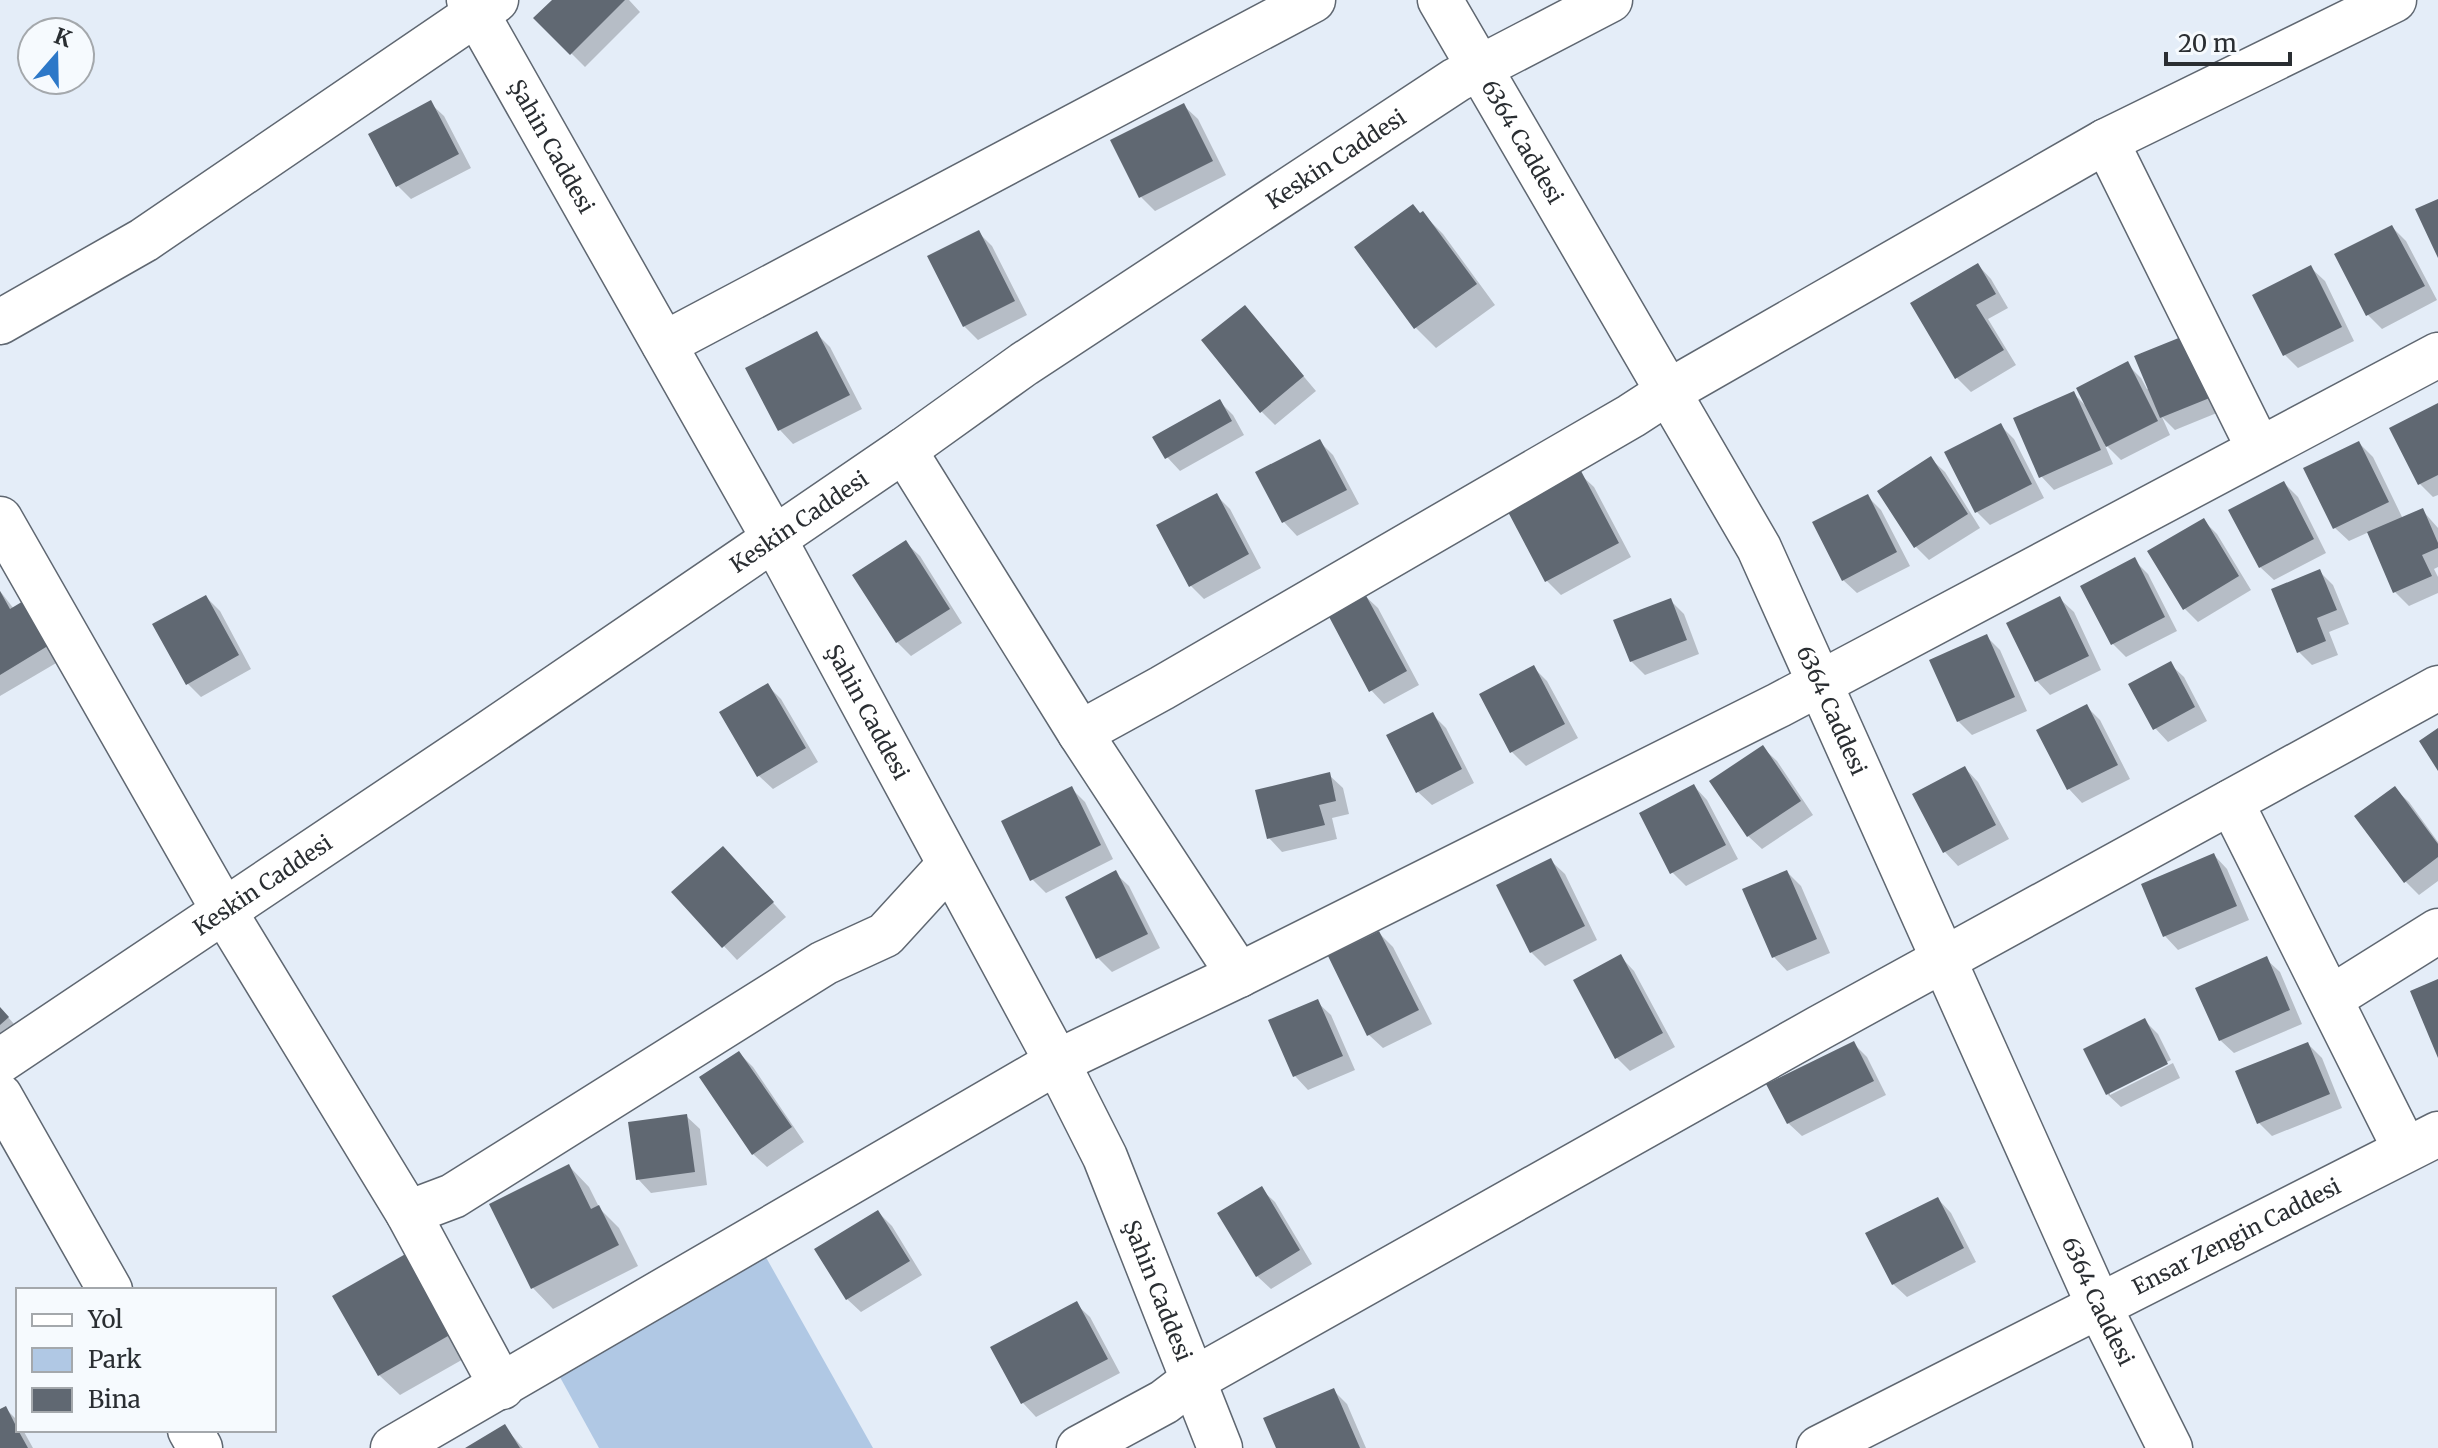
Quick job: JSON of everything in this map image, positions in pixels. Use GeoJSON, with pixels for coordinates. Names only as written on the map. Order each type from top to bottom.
{"type":"FeatureCollection","features":[{"type":"Feature","properties":{"kind":"street"},"geometry":{"type":"LineString","coordinates":[[664,344],[1313,0]]}},
{"type":"Feature","properties":{"kind":"street","name":"6364 Caddesi"},"geometry":{"type":"LineString","coordinates":[[1440,0],[1759,548],[2099,1306],[2170,1448]]}},
{"type":"Feature","properties":{"kind":"street","name":"Keskin Caddesi"},"geometry":{"type":"LineString","coordinates":[[0,1061],[479,740],[1037,356],[1456,80],[1610,0]]}},
{"type":"Feature","properties":{"kind":"street"},"geometry":{"type":"LineString","coordinates":[[1080,733],[2106,141],[2394,0]]}},
{"type":"Feature","properties":{"kind":"street"},"geometry":{"type":"LineString","coordinates":[[0,322],[144,240],[420,54],[481,4]]}},
{"type":"Feature","properties":{"kind":"street","name":"Şahin Caddesi"},"geometry":{"type":"LineString","coordinates":[[481,4],[1057,1062],[1105,1157],[1220,1448]]}},
{"type":"Feature","properties":{"kind":"street"},"geometry":{"type":"LineString","coordinates":[[2106,141],[2259,449]]}},
{"type":"Feature","properties":{"kind":"street"},"geometry":{"type":"LineString","coordinates":[[393,1448],[1057,1062],[1239,975],[1820,683],[2438,355]]}},
{"type":"Feature","properties":{"kind":"street"},"geometry":{"type":"LineString","coordinates":[[904,450],[1080,733],[1239,975]]}},
{"type":"Feature","properties":{"kind":"street"},"geometry":{"type":"LineString","coordinates":[[0,519],[224,911],[408,1213],[502,1387]]}},
{"type":"Feature","properties":{"kind":"street"},"geometry":{"type":"LineString","coordinates":[[1079,1448],[1164,1402],[1193,1380],[1819,1028],[2438,688]]}},
{"type":"Feature","properties":{"kind":"street"},"geometry":{"type":"LineString","coordinates":[[2231,802],[2331,998],[2421,1141]]}},
{"type":"Feature","properties":{"kind":"street"},"geometry":{"type":"LineString","coordinates":[[408,1213],[453,1196],[824,963],[885,935],[949,865]]}},
{"type":"Feature","properties":{"kind":"street"},"geometry":{"type":"LineString","coordinates":[[2331,998],[2438,931]]}},
{"type":"Feature","properties":{"kind":"street"},"geometry":{"type":"LineString","coordinates":[[0,1096],[109,1288]]}},
{"type":"Feature","properties":{"kind":"street","name":"Ensar Zengin Caddesi"},"geometry":{"type":"LineString","coordinates":[[1819,1448],[2421,1141]]}},
{"type":"Feature","properties":{"kind":"green space"},"geometry":{"type":"Polygon","coordinates":[[[758,1243],[873,1448],[599,1448],[550,1359],[758,1243]]]}},
{"type":"Feature","properties":{"kind":"building"},"geometry":{"type":"Polygon","coordinates":[[[552,0],[625,0],[570,55],[533,18],[552,0]]]}},
{"type":"Feature","properties":{"kind":"building"},"geometry":{"type":"Polygon","coordinates":[[[431,100],[459,154],[396,187],[368,134],[431,100]]]}},
{"type":"Feature","properties":{"kind":"building"},"geometry":{"type":"Polygon","coordinates":[[[1184,103],[1213,161],[1139,198],[1110,140],[1184,103]]]}},
{"type":"Feature","properties":{"kind":"building"},"geometry":{"type":"Polygon","coordinates":[[[2438,199],[2438,258],[2415,209],[2438,199]]]}},
{"type":"Feature","properties":{"kind":"building"},"geometry":{"type":"Polygon","coordinates":[[[1413,204],[1420,213],[1423,211],[1477,284],[1414,329],[1354,247],[1413,204]]]}},
{"type":"Feature","properties":{"kind":"building"},"geometry":{"type":"Polygon","coordinates":[[[2392,225],[2425,286],[2366,316],[2334,254],[2392,225]]]}},
{"type":"Feature","properties":{"kind":"building"},"geometry":{"type":"Polygon","coordinates":[[[979,230],[1015,301],[963,327],[927,256],[979,230]]]}},
{"type":"Feature","properties":{"kind":"building"},"geometry":{"type":"Polygon","coordinates":[[[1978,263],[1996,294],[1976,305],[2004,350],[1955,379],[1910,303],[1978,263]]]}},
{"type":"Feature","properties":{"kind":"building"},"geometry":{"type":"Polygon","coordinates":[[[2311,265],[2342,327],[2283,356],[2252,295],[2311,265]]]}},
{"type":"Feature","properties":{"kind":"building"},"geometry":{"type":"Polygon","coordinates":[[[1245,305],[1304,376],[1260,413],[1201,340],[1245,305]]]}},
{"type":"Feature","properties":{"kind":"building"},"geometry":{"type":"Polygon","coordinates":[[[817,331],[850,395],[778,431],[745,368],[817,331]]]}},
{"type":"Feature","properties":{"kind":"building"},"geometry":{"type":"Polygon","coordinates":[[[2191,333],[2217,395],[2160,418],[2134,356],[2191,333]]]}},
{"type":"Feature","properties":{"kind":"building"},"geometry":{"type":"Polygon","coordinates":[[[2128,361],[2158,421],[2106,447],[2076,388],[2128,361]]]}},
{"type":"Feature","properties":{"kind":"building"},"geometry":{"type":"Polygon","coordinates":[[[2074,391],[2101,450],[2039,478],[2013,418],[2074,391]]]}},
{"type":"Feature","properties":{"kind":"building"},"geometry":{"type":"Polygon","coordinates":[[[1220,399],[1232,421],[1165,459],[1152,437],[1220,399]]]}},
{"type":"Feature","properties":{"kind":"building"},"geometry":{"type":"Polygon","coordinates":[[[2438,403],[2438,475],[2418,485],[2389,428],[2438,403]]]}},
{"type":"Feature","properties":{"kind":"building"},"geometry":{"type":"Polygon","coordinates":[[[2001,423],[2032,484],[1975,513],[1944,452],[2001,423]]]}},
{"type":"Feature","properties":{"kind":"building"},"geometry":{"type":"Polygon","coordinates":[[[1320,439],[1347,490],[1282,523],[1255,472],[1320,439]]]}},
{"type":"Feature","properties":{"kind":"building"},"geometry":{"type":"Polygon","coordinates":[[[2359,441],[2389,502],[2333,529],[2303,468],[2359,441]]]}},
{"type":"Feature","properties":{"kind":"building"},"geometry":{"type":"Polygon","coordinates":[[[1931,456],[1968,514],[1914,548],[1877,491],[1931,456]]]}},
{"type":"Feature","properties":{"kind":"building"},"geometry":{"type":"Polygon","coordinates":[[[1581,471],[1619,543],[1545,582],[1507,510],[1581,471]]]}},
{"type":"Feature","properties":{"kind":"building"},"geometry":{"type":"Polygon","coordinates":[[[2284,481],[2314,539],[2259,568],[2228,510],[2284,481]]]}},
{"type":"Feature","properties":{"kind":"building"},"geometry":{"type":"Polygon","coordinates":[[[1217,493],[1249,554],[1189,587],[1156,525],[1217,493]]]}},
{"type":"Feature","properties":{"kind":"building"},"geometry":{"type":"Polygon","coordinates":[[[1868,494],[1897,552],[1842,581],[1812,522],[1868,494]]]}},
{"type":"Feature","properties":{"kind":"building"},"geometry":{"type":"Polygon","coordinates":[[[2423,508],[2438,543],[2438,548],[2422,555],[2432,576],[2393,593],[2367,532],[2423,508]]]}},
{"type":"Feature","properties":{"kind":"building"},"geometry":{"type":"Polygon","coordinates":[[[2204,518],[2239,576],[2183,610],[2147,551],[2204,518]]]}},
{"type":"Feature","properties":{"kind":"building"},"geometry":{"type":"Polygon","coordinates":[[[906,540],[950,609],[896,643],[852,575],[906,540]]]}},
{"type":"Feature","properties":{"kind":"building"},"geometry":{"type":"Polygon","coordinates":[[[2135,557],[2165,617],[2111,645],[2080,586],[2135,557]]]}},
{"type":"Feature","properties":{"kind":"building"},"geometry":{"type":"Polygon","coordinates":[[[2320,569],[2337,610],[2317,618],[2326,641],[2297,653],[2271,589],[2320,569]]]}},
{"type":"Feature","properties":{"kind":"building"},"geometry":{"type":"Polygon","coordinates":[[[0,591],[10,609],[25,600],[51,644],[0,675],[0,591]]]}},
{"type":"Feature","properties":{"kind":"building"},"geometry":{"type":"Polygon","coordinates":[[[1364,592],[1407,671],[1369,692],[1327,613],[1364,592]]]}},
{"type":"Feature","properties":{"kind":"building"},"geometry":{"type":"Polygon","coordinates":[[[206,595],[239,655],[186,685],[152,624],[206,595]]]}},
{"type":"Feature","properties":{"kind":"building"},"geometry":{"type":"Polygon","coordinates":[[[2060,596],[2089,656],[2035,682],[2006,623],[2060,596]]]}},
{"type":"Feature","properties":{"kind":"building"},"geometry":{"type":"Polygon","coordinates":[[[1671,598],[1687,640],[1630,662],[1613,620],[1671,598]]]}},
{"type":"Feature","properties":{"kind":"building"},"geometry":{"type":"Polygon","coordinates":[[[1987,634],[2015,697],[1957,722],[1929,660],[1987,634]]]}},
{"type":"Feature","properties":{"kind":"building"},"geometry":{"type":"Polygon","coordinates":[[[2171,661],[2195,707],[2153,730],[2128,684],[2171,661]]]}},
{"type":"Feature","properties":{"kind":"building"},"geometry":{"type":"Polygon","coordinates":[[[1534,665],[1565,724],[1510,753],[1479,694],[1534,665]]]}},
{"type":"Feature","properties":{"kind":"building"},"geometry":{"type":"Polygon","coordinates":[[[768,683],[806,748],[757,777],[719,712],[768,683]]]}},
{"type":"Feature","properties":{"kind":"building"},"geometry":{"type":"Polygon","coordinates":[[[2087,704],[2118,765],[2067,790],[2036,730],[2087,704]]]}},
{"type":"Feature","properties":{"kind":"building"},"geometry":{"type":"Polygon","coordinates":[[[1433,712],[1462,769],[1416,793],[1386,735],[1433,712]]]}},
{"type":"Feature","properties":{"kind":"building"},"geometry":{"type":"Polygon","coordinates":[[[2438,728],[2438,771],[2419,741],[2438,728]]]}},
{"type":"Feature","properties":{"kind":"building"},"geometry":{"type":"Polygon","coordinates":[[[1763,745],[1801,801],[1747,837],[1709,781],[1763,745]]]}},
{"type":"Feature","properties":{"kind":"building"},"geometry":{"type":"Polygon","coordinates":[[[1965,766],[1996,825],[1943,853],[1912,794],[1965,766]]]}},
{"type":"Feature","properties":{"kind":"building"},"geometry":{"type":"Polygon","coordinates":[[[1330,772],[1336,801],[1319,805],[1325,825],[1267,839],[1255,790],[1330,772]]]}},
{"type":"Feature","properties":{"kind":"building"},"geometry":{"type":"Polygon","coordinates":[[[1694,784],[1726,845],[1670,874],[1639,813],[1694,784]]]}},
{"type":"Feature","properties":{"kind":"building"},"geometry":{"type":"Polygon","coordinates":[[[1072,786],[1101,845],[1030,881],[1001,821],[1072,786]]]}},
{"type":"Feature","properties":{"kind":"building"},"geometry":{"type":"Polygon","coordinates":[[[2395,786],[2438,844],[2438,857],[2404,883],[2354,816],[2395,786]]]}},
{"type":"Feature","properties":{"kind":"building"},"geometry":{"type":"Polygon","coordinates":[[[723,846],[774,902],[722,948],[671,892],[723,846]]]}},
{"type":"Feature","properties":{"kind":"building"},"geometry":{"type":"Polygon","coordinates":[[[2214,853],[2237,906],[2163,937],[2141,884],[2214,853]]]}},
{"type":"Feature","properties":{"kind":"building"},"geometry":{"type":"Polygon","coordinates":[[[1551,858],[1585,926],[1530,953],[1496,885],[1551,858]]]}},
{"type":"Feature","properties":{"kind":"building"},"geometry":{"type":"Polygon","coordinates":[[[1116,870],[1148,934],[1096,959],[1065,897],[1116,870]]]}},
{"type":"Feature","properties":{"kind":"building"},"geometry":{"type":"Polygon","coordinates":[[[1787,870],[1817,939],[1772,958],[1742,889],[1787,870]]]}},
{"type":"Feature","properties":{"kind":"building"},"geometry":{"type":"Polygon","coordinates":[[[1379,931],[1419,1010],[1367,1036],[1328,956],[1379,931]]]}},
{"type":"Feature","properties":{"kind":"building"},"geometry":{"type":"Polygon","coordinates":[[[1621,954],[1663,1033],[1615,1059],[1573,980],[1621,954]]]}},
{"type":"Feature","properties":{"kind":"building"},"geometry":{"type":"Polygon","coordinates":[[[2267,956],[2290,1010],[2219,1041],[2195,988],[2267,956]]]}},
{"type":"Feature","properties":{"kind":"building"},"geometry":{"type":"Polygon","coordinates":[[[2438,979],[2438,1058],[2410,991],[2438,979]]]}},
{"type":"Feature","properties":{"kind":"building"},"geometry":{"type":"Polygon","coordinates":[[[1318,999],[1343,1056],[1293,1077],[1268,1020],[1318,999]]]}},
{"type":"Feature","properties":{"kind":"building"},"geometry":{"type":"Polygon","coordinates":[[[0,1007],[9,1017],[0,1025],[0,1007]]]}},
{"type":"Feature","properties":{"kind":"building"},"geometry":{"type":"Polygon","coordinates":[[[2145,1018],[2168,1064],[2106,1095],[2083,1049],[2145,1018]]]}},
{"type":"Feature","properties":{"kind":"building"},"geometry":{"type":"Polygon","coordinates":[[[1854,1041],[1874,1081],[1787,1124],[1766,1084],[1854,1041]]]}},
{"type":"Feature","properties":{"kind":"building"},"geometry":{"type":"Polygon","coordinates":[[[2308,1042],[2330,1094],[2257,1124],[2235,1071],[2308,1042]]]}},
{"type":"Feature","properties":{"kind":"building"},"geometry":{"type":"Polygon","coordinates":[[[739,1051],[792,1127],[752,1155],[699,1077],[739,1051]]]}},
{"type":"Feature","properties":{"kind":"building"},"geometry":{"type":"Polygon","coordinates":[[[687,1114],[695,1172],[636,1180],[628,1122],[687,1114]]]}},
{"type":"Feature","properties":{"kind":"building"},"geometry":{"type":"Polygon","coordinates":[[[569,1164],[591,1209],[599,1205],[619,1245],[531,1289],[489,1204],[569,1164]]]}},
{"type":"Feature","properties":{"kind":"building"},"geometry":{"type":"Polygon","coordinates":[[[1262,1186],[1300,1250],[1256,1277],[1217,1213],[1262,1186]]]}},
{"type":"Feature","properties":{"kind":"building"},"geometry":{"type":"Polygon","coordinates":[[[1938,1197],[1964,1248],[1892,1285],[1865,1233],[1938,1197]]]}},
{"type":"Feature","properties":{"kind":"building"},"geometry":{"type":"Polygon","coordinates":[[[878,1210],[910,1261],[846,1300],[814,1249],[878,1210]]]}},
{"type":"Feature","properties":{"kind":"building"},"geometry":{"type":"Polygon","coordinates":[[[416,1248],[462,1328],[378,1376],[332,1296],[416,1248]]]}},
{"type":"Feature","properties":{"kind":"building"},"geometry":{"type":"Polygon","coordinates":[[[1077,1301],[1108,1359],[1021,1404],[990,1347],[1077,1301]]]}},
{"type":"Feature","properties":{"kind":"building"},"geometry":{"type":"Polygon","coordinates":[[[1334,1388],[1360,1448],[1276,1448],[1263,1418],[1334,1388]]]}},
{"type":"Feature","properties":{"kind":"building"},"geometry":{"type":"Polygon","coordinates":[[[6,1406],[16,1425],[16,1432],[20,1432],[28,1448],[0,1448],[0,1409],[6,1406]]]}},
{"type":"Feature","properties":{"kind":"building"},"geometry":{"type":"Polygon","coordinates":[[[505,1424],[520,1448],[465,1448],[505,1424]]]}}]}
